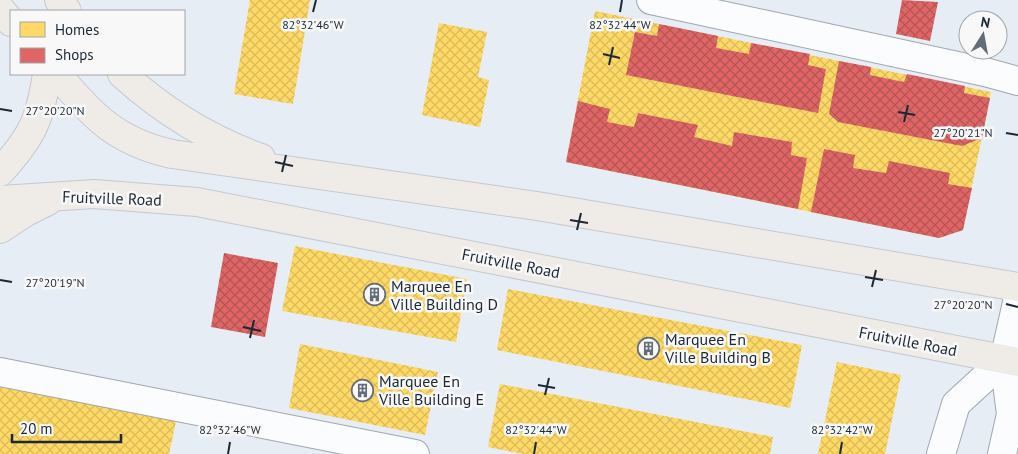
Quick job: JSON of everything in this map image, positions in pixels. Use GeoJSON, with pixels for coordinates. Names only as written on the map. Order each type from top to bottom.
{"type":"FeatureCollection","features":[{"type":"Feature","properties":{"kind":"main road"},"geometry":{"type":"LineString","coordinates":[[0,9],[10,21]]}},
{"type":"Feature","properties":{"kind":"main road"},"geometry":{"type":"LineString","coordinates":[[0,172],[26,144],[43,104],[47,75]]}},
{"type":"Feature","properties":{"kind":"main road"},"geometry":{"type":"LineString","coordinates":[[58,75],[100,120],[114,131],[138,145],[172,154],[537,206],[1018,288]]}},
{"type":"Feature","properties":{"kind":"main road"},"geometry":{"type":"LineString","coordinates":[[123,75],[142,92],[188,124],[244,152],[310,174]]}},
{"type":"Feature","properties":{"kind":"main road"},"geometry":{"type":"LineString","coordinates":[[0,229],[26,212],[69,195]]}},
{"type":"Feature","properties":{"kind":"main road","name":"Fruitville Road"},"geometry":{"type":"LineString","coordinates":[[0,200],[69,195],[142,197],[222,207],[1011,361]]}},
{"type":"Feature","properties":{"kind":"street"},"geometry":{"type":"LineString","coordinates":[[651,0],[985,72],[1018,81]]}},
{"type":"Feature","properties":{"kind":"street"},"geometry":{"type":"LineString","coordinates":[[1002,454],[1011,414],[1011,361],[1018,298]]}},
{"type":"Feature","properties":{"kind":"street"},"geometry":{"type":"LineString","coordinates":[[941,454],[956,404],[1011,361]]}},
{"type":"Feature","properties":{"kind":"street"},"geometry":{"type":"LineString","coordinates":[[0,372],[415,454]]}},
{"type":"Feature","properties":{"kind":"building: Homes"},"geometry":{"type":"Polygon","coordinates":[[[250,0],[310,0],[293,104],[234,94],[250,0]]]}},
{"type":"Feature","properties":{"kind":"building: Homes"},"geometry":{"type":"Polygon","coordinates":[[[595,11],[991,92],[963,230],[939,238],[566,162],[595,11]]]}},
{"type":"Feature","properties":{"kind":"building: Homes"},"geometry":{"type":"Polygon","coordinates":[[[439,23],[487,32],[478,77],[489,80],[480,127],[422,115],[439,23]]]}},
{"type":"Feature","properties":{"kind":"building: Homes","name":"Marquee En Ville Building D"},"geometry":{"type":"Polygon","coordinates":[[[295,246],[467,279],[456,342],[282,311],[295,246]]]}},
{"type":"Feature","properties":{"kind":"building: Homes","name":"Marquee En Ville Building B"},"geometry":{"type":"Polygon","coordinates":[[[508,289],[802,345],[790,408],[497,350],[508,289]]]}},
{"type":"Feature","properties":{"kind":"building: Homes","name":"Marquee En Ville Building E"},"geometry":{"type":"Polygon","coordinates":[[[300,344],[438,372],[425,435],[289,408],[300,344]]]}},
{"type":"Feature","properties":{"kind":"building: Homes"},"geometry":{"type":"Polygon","coordinates":[[[837,362],[901,375],[885,454],[818,454],[837,362]]]}},
{"type":"Feature","properties":{"kind":"building: Homes"},"geometry":{"type":"Polygon","coordinates":[[[500,384],[773,437],[770,454],[523,454],[488,447],[500,384]]]}},
{"type":"Feature","properties":{"kind":"building: Homes"},"geometry":{"type":"Polygon","coordinates":[[[0,387],[176,421],[169,454],[0,454],[0,387]]]}},
{"type":"Feature","properties":{"kind":"building: Shops"},"geometry":{"type":"Polygon","coordinates":[[[902,0],[938,2],[930,41],[896,34],[902,0]]]}},
{"type":"Feature","properties":{"kind":"building: Shops"},"geometry":{"type":"Polygon","coordinates":[[[659,24],[718,36],[716,48],[749,54],[751,43],[810,54],[808,65],[826,69],[818,113],[626,75],[635,32],[657,36],[659,24]]]}},
{"type":"Feature","properties":{"kind":"building: Shops"},"geometry":{"type":"Polygon","coordinates":[[[839,61],[871,67],[870,75],[904,82],[907,74],[965,86],[964,93],[990,98],[982,138],[962,146],[838,122],[829,114],[839,61]]]}},
{"type":"Feature","properties":{"kind":"building: Shops"},"geometry":{"type":"Polygon","coordinates":[[[578,101],[610,109],[607,122],[634,127],[638,113],[698,125],[694,137],[732,146],[734,132],[792,142],[791,155],[807,158],[798,209],[566,162],[578,101]]]}},
{"type":"Feature","properties":{"kind":"building: Shops"},"geometry":{"type":"Polygon","coordinates":[[[824,149],[855,155],[853,168],[886,173],[889,161],[950,173],[948,184],[972,188],[963,230],[939,238],[811,212],[824,149]]]}},
{"type":"Feature","properties":{"kind":"building: Shops"},"geometry":{"type":"Polygon","coordinates":[[[224,253],[278,263],[265,337],[211,327],[224,253]]]}},
{"type":"Feature","properties":{"kind":"place","name":"Marquee En Ville Building D"},"geometry":{"type":"Point","coordinates":[375,295]}},
{"type":"Feature","properties":{"kind":"place","name":"Marquee En Ville Building B"},"geometry":{"type":"Point","coordinates":[649,348]}},
{"type":"Feature","properties":{"kind":"place","name":"Marquee En Ville Building E"},"geometry":{"type":"Point","coordinates":[363,390]}}]}
